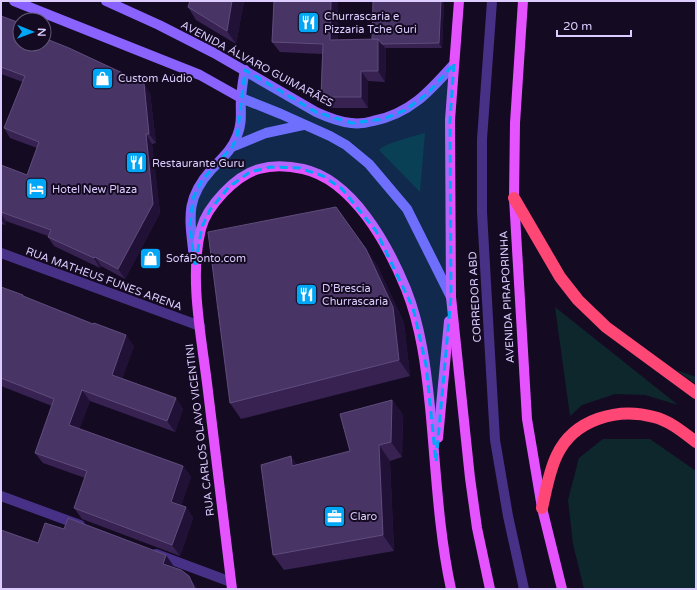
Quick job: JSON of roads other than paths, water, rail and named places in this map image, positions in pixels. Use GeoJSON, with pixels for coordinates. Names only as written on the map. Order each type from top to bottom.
{"type":"FeatureCollection","features":[{"type":"Feature","properties":{"kind":"highway"},"geometry":{"type":"LineString","coordinates":[[514,198],[560,277],[578,300],[606,327],[696,393]]}},
{"type":"Feature","properties":{"kind":"highway"},"geometry":{"type":"LineString","coordinates":[[542,508],[557,455],[572,433],[583,425],[611,415],[627,413],[642,415],[654,417],[670,423],[696,442]]}},
{"type":"Feature","properties":{"kind":"main road"},"geometry":{"type":"LineString","coordinates":[[451,589],[446,569],[440,522],[436,462],[451,297],[450,120],[459,1]]}},
{"type":"Feature","properties":{"kind":"main road","name":"AVENIDA PIRAPORINHA"},"geometry":{"type":"LineString","coordinates":[[523,1],[515,123],[514,198],[527,419],[542,508],[562,589]]}},
{"type":"Feature","properties":{"kind":"main road","name":"RUA CARLOS OLAVO VICENTINI"},"geometry":{"type":"LineString","coordinates":[[232,586],[200,326],[195,267],[202,227],[210,210],[230,187],[250,172],[271,167],[286,167],[312,171],[323,176],[342,189],[354,200],[376,231],[389,253],[415,314],[426,365],[436,462]]}},
{"type":"Feature","properties":{"kind":"main road"},"geometry":{"type":"LineString","coordinates":[[451,297],[476,528],[490,589]]}},
{"type":"Feature","properties":{"kind":"street"},"geometry":{"type":"LineString","coordinates":[[14,1],[200,75],[241,98],[281,114],[330,136],[346,145],[369,164],[407,209],[451,297]]}},
{"type":"Feature","properties":{"kind":"street","name":"AVENIDA ÁLVARO GUIMARÃES"},"geometry":{"type":"LineString","coordinates":[[106,1],[166,28],[214,53],[316,112],[334,119],[352,123],[383,119],[405,110],[427,94],[454,64]]}},
{"type":"Feature","properties":{"kind":"street","name":"CORREDOR ABD"},"geometry":{"type":"LineString","coordinates":[[492,1],[482,139],[482,212],[490,362],[495,440],[508,516],[524,589]]}},
{"type":"Feature","properties":{"kind":"street","name":"RUA CARLOS OLAVO VICENTINI"},"geometry":{"type":"LineString","coordinates":[[195,267],[190,226],[193,198],[202,180],[232,147],[240,127],[242,116],[241,98],[245,70]]}},
{"type":"Feature","properties":{"kind":"street"},"geometry":{"type":"LineString","coordinates":[[232,147],[266,133],[303,125]]}},
{"type":"Feature","properties":{"kind":"street","name":"RUA MATHEUS FUNES ARENA"},"geometry":{"type":"LineString","coordinates":[[1,253],[200,326]]}},
{"type":"Feature","properties":{"kind":"street"},"geometry":{"type":"LineString","coordinates":[[1,496],[91,530]]}},
{"type":"Feature","properties":{"kind":"street"},"geometry":{"type":"LineString","coordinates":[[143,549],[232,586]]}},
{"type":"Feature","properties":{"kind":"place","name":"Churrascaria e Pizzaria Tche Guri"},"geometry":{"type":"Point","coordinates":[309,22]}},
{"type":"Feature","properties":{"kind":"place","name":"Custom Aúdio"},"geometry":{"type":"Point","coordinates":[102,78]}},
{"type":"Feature","properties":{"kind":"place","name":"Restaurante Guru"},"geometry":{"type":"Point","coordinates":[137,163]}},
{"type":"Feature","properties":{"kind":"place","name":"Hotel New Plaza"},"geometry":{"type":"Point","coordinates":[37,189]}},
{"type":"Feature","properties":{"kind":"place","name":"SofáPonto.com"},"geometry":{"type":"Point","coordinates":[151,258]}},
{"type":"Feature","properties":{"kind":"place","name":"D’Brescia Churrascaria"},"geometry":{"type":"Point","coordinates":[307,294]}},
{"type":"Feature","properties":{"kind":"place","name":"Claro"},"geometry":{"type":"Point","coordinates":[335,516]}}]}
